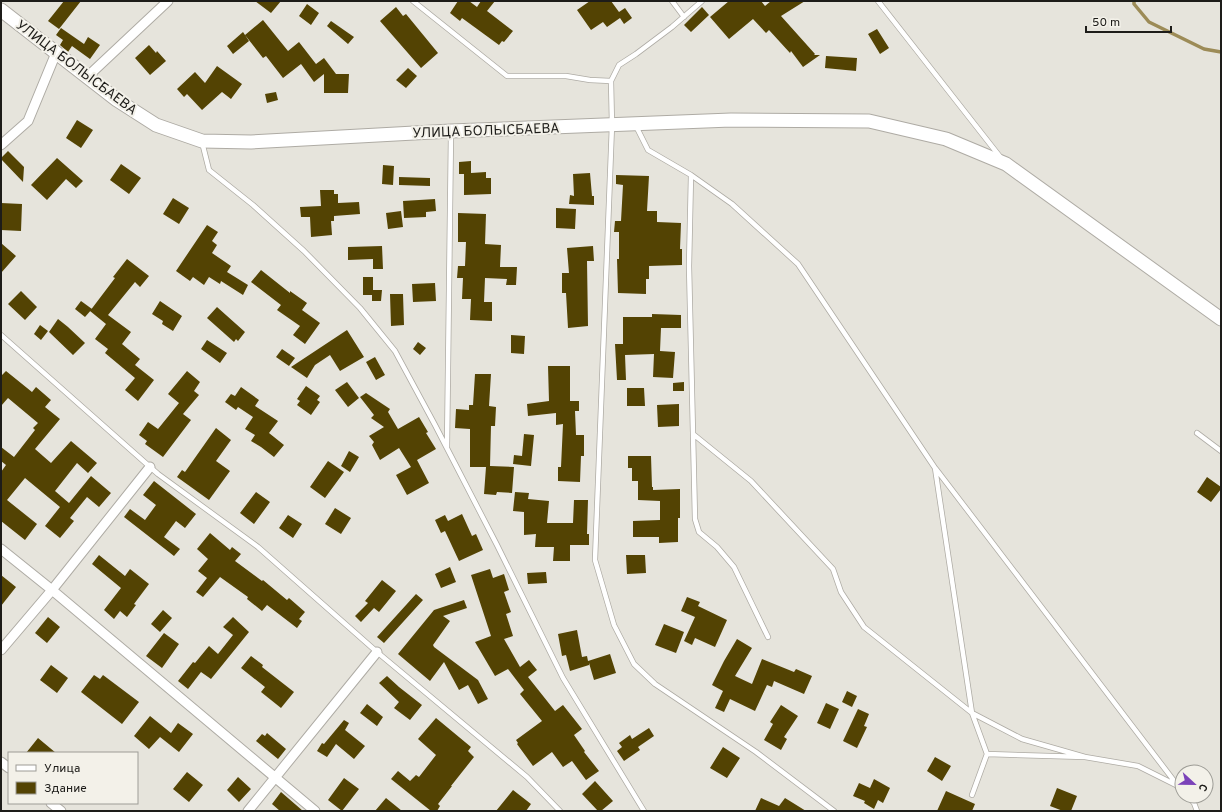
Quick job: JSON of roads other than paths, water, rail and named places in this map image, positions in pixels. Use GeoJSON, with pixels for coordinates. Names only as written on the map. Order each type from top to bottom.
{"type":"FeatureCollection","features":[{"type":"Feature","properties":{"kind":"street"},"geometry":{"type":"LineString","coordinates":[[87,77],[168,1]]}},
{"type":"Feature","properties":{"kind":"street","name":"УЛИЦА БОЛЫСБАЕВА"},"geometry":{"type":"LineString","coordinates":[[1,10],[117,100],[156,125],[202,142],[252,142],[451,131],[730,120],[869,121],[946,139],[1006,164],[1221,319]]}},
{"type":"Feature","properties":{"kind":"street"},"geometry":{"type":"LineString","coordinates":[[1,145],[28,121],[56,53]]}},
{"type":"Feature","properties":{"kind":"street"},"geometry":{"type":"LineString","coordinates":[[1,650],[52,590],[150,467]]}},
{"type":"Feature","properties":{"kind":"street"},"geometry":{"type":"LineString","coordinates":[[1,549],[315,811]]}},
{"type":"Feature","properties":{"kind":"street"},"geometry":{"type":"LineString","coordinates":[[248,811],[377,652]]}},
{"type":"Feature","properties":{"kind":"street"},"geometry":{"type":"LineString","coordinates":[[53,804],[61,811]]}},
{"type":"Feature","properties":{"kind":"lane"},"geometry":{"type":"LineString","coordinates":[[413,1],[507,76],[566,76],[590,80],[611,81]]}},
{"type":"Feature","properties":{"kind":"lane"},"geometry":{"type":"LineString","coordinates":[[672,1],[684,17]]}},
{"type":"Feature","properties":{"kind":"lane"},"geometry":{"type":"LineString","coordinates":[[702,1],[672,27],[619,65],[611,81],[612,125],[595,560],[614,625],[634,664],[654,684],[756,752],[834,811]]}},
{"type":"Feature","properties":{"kind":"lane"},"geometry":{"type":"LineString","coordinates":[[878,1],[1006,164]]}},
{"type":"Feature","properties":{"kind":"lane"},"geometry":{"type":"LineString","coordinates":[[635,124],[648,150],[691,175],[732,204],[798,264],[935,468],[1174,781]]}},
{"type":"Feature","properties":{"kind":"lane"},"geometry":{"type":"LineString","coordinates":[[447,448],[451,131]]}},
{"type":"Feature","properties":{"kind":"lane"},"geometry":{"type":"LineString","coordinates":[[202,142],[209,170],[253,205],[304,251],[360,308],[395,351],[497,545],[563,678],[644,811]]}},
{"type":"Feature","properties":{"kind":"lane"},"geometry":{"type":"LineString","coordinates":[[691,175],[689,266],[695,519],[699,532],[717,546],[734,566],[768,637]]}},
{"type":"Feature","properties":{"kind":"lane"},"geometry":{"type":"LineString","coordinates":[[1,335],[158,474],[258,547],[377,652],[527,777],[560,811]]}},
{"type":"Feature","properties":{"kind":"lane"},"geometry":{"type":"LineString","coordinates":[[1197,433],[1221,451]]}},
{"type":"Feature","properties":{"kind":"lane"},"geometry":{"type":"LineString","coordinates":[[693,434],[751,481],[833,569],[841,592],[864,627],[972,713],[1022,739],[1085,757],[1138,766],[1174,784]]}},
{"type":"Feature","properties":{"kind":"lane"},"geometry":{"type":"LineString","coordinates":[[935,468],[972,713],[987,754],[972,795]]}},
{"type":"Feature","properties":{"kind":"lane"},"geometry":{"type":"LineString","coordinates":[[987,754],[1085,757]]}},
{"type":"Feature","properties":{"kind":"waterway"},"geometry":{"type":"LineString","coordinates":[[1134,1],[1134,4],[1149,22],[1204,49],[1221,52]]}}]}
